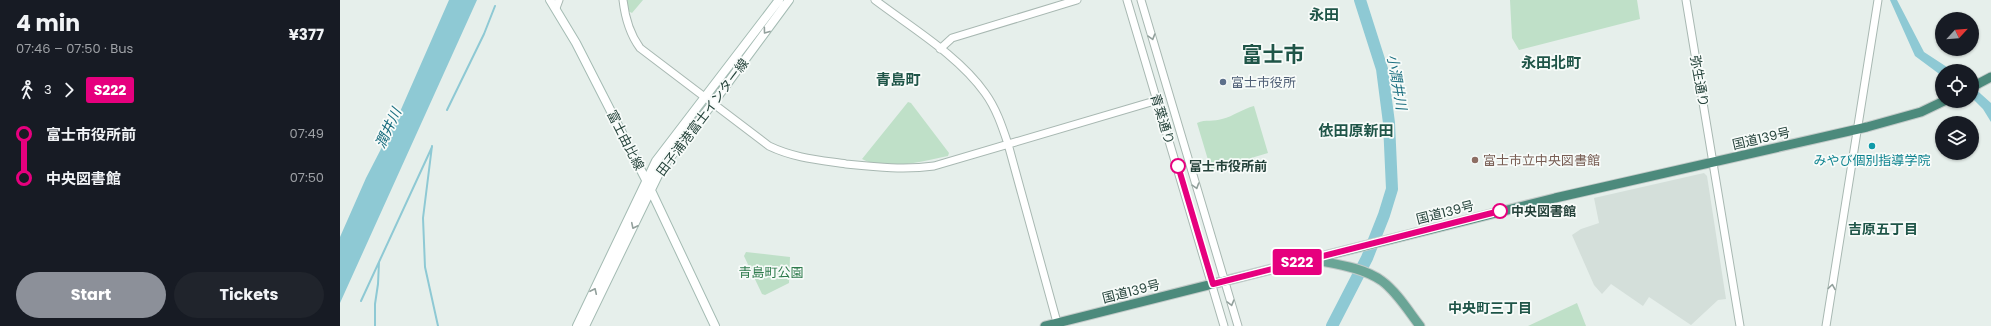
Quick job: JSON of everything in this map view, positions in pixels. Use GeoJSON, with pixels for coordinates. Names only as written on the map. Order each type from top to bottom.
{"type":"FeatureCollection","features":[{"type":"Feature","properties":{"kind":"highway"},"geometry":{"type":"LineString","coordinates":[[1979,84],[1991,78]]}},
{"type":"Feature","properties":{"kind":"highway","name":"国道139号"},"geometry":{"type":"LineString","coordinates":[[1045,326],[1058,324],[1388,239],[1714,161],[1858,129],[1921,112],[1935,105]]}},
{"type":"Feature","properties":{"kind":"main road","name":"富士由比線"},"geometry":{"type":"LineString","coordinates":[[550,0],[557,4],[646,180],[715,326]]}},
{"type":"Feature","properties":{"kind":"main road","name":"田子浦港富士インター線"},"geometry":{"type":"LineString","coordinates":[[577,326],[656,161],[779,0]]}},
{"type":"Feature","properties":{"kind":"main road","name":"田子浦港富士インター線"},"geometry":{"type":"LineString","coordinates":[[585,326],[661,169],[713,103],[789,0]]}},
{"type":"Feature","properties":{"kind":"main road"},"geometry":{"type":"LineString","coordinates":[[1311,259],[1368,273],[1383,282],[1420,326]]}},
{"type":"Feature","properties":{"kind":"street"},"geometry":{"type":"LineString","coordinates":[[623,0],[627,24],[634,40],[640,48],[769,146],[785,154],[802,158],[887,168],[914,169],[934,166],[1158,100]]}},
{"type":"Feature","properties":{"kind":"street"},"geometry":{"type":"LineString","coordinates":[[875,0],[969,73],[986,94],[998,115],[1008,144],[1058,324]]}},
{"type":"Feature","properties":{"kind":"street"},"geometry":{"type":"LineString","coordinates":[[940,49],[952,38],[1078,0]]}},
{"type":"Feature","properties":{"kind":"street","name":"青葉通り"},"geometry":{"type":"LineString","coordinates":[[1127,0],[1213,284],[1224,326]]}},
{"type":"Feature","properties":{"kind":"street","name":"青葉通り"},"geometry":{"type":"LineString","coordinates":[[1141,0],[1238,326]]}},
{"type":"Feature","properties":{"kind":"street","name":"弥生通り"},"geometry":{"type":"LineString","coordinates":[[1686,0],[1714,161],[1740,326]]}},
{"type":"Feature","properties":{"kind":"street"},"geometry":{"type":"LineString","coordinates":[[1826,326],[1878,0]]}},
{"type":"Feature","properties":{"kind":"shaded area"},"geometry":{"type":"Polygon","coordinates":[[[1704,173],[1707,176],[1726,299],[1718,300],[1691,325],[1649,297],[1643,306],[1611,284],[1602,294],[1594,285],[1572,235],[1581,229],[1599,223],[1594,198],[1704,173]]]}},
{"type":"Feature","properties":{"kind":"green space"},"geometry":{"type":"Polygon","coordinates":[[[626,0],[643,0],[632,13],[628,11],[626,0]]]}},
{"type":"Feature","properties":{"kind":"green space"},"geometry":{"type":"Polygon","coordinates":[[[1510,0],[1637,0],[1640,19],[1519,50],[1512,38],[1510,0]]]}},
{"type":"Feature","properties":{"kind":"green space"},"geometry":{"type":"Polygon","coordinates":[[[908,102],[911,103],[949,153],[948,156],[916,163],[893,165],[871,163],[862,159],[908,102]]]}},
{"type":"Feature","properties":{"kind":"green space"},"geometry":{"type":"Polygon","coordinates":[[[1254,106],[1268,153],[1211,170],[1197,123],[1222,119],[1254,106]]]}},
{"type":"Feature","properties":{"kind":"green space","name":"青島町公園"},"geometry":{"type":"Polygon","coordinates":[[[746,252],[790,257],[789,283],[765,295],[762,294],[744,256],[746,252]]]}},
{"type":"Feature","properties":{"kind":"green space"},"geometry":{"type":"Polygon","coordinates":[[[1577,303],[1586,326],[1528,326],[1577,303]]]}},
{"type":"Feature","properties":{"kind":"water"},"geometry":{"type":"Polygon","coordinates":[[[449,0],[477,0],[340,303],[340,237],[366,178],[399,114],[449,0]]]}},
{"type":"Feature","properties":{"kind":"water"},"geometry":{"type":"Polygon","coordinates":[[[1890,0],[1897,0],[1924,52],[1942,64],[1935,64],[1935,71],[1915,56],[1890,0]]]}},
{"type":"Feature","properties":{"kind":"water"},"geometry":{"type":"Polygon","coordinates":[[[1979,92],[1991,103],[1991,122],[1979,105],[1979,92]]]}},
{"type":"Feature","properties":{"kind":"waterway","name":"小潤井川"},"geometry":{"type":"LineString","coordinates":[[1332,326],[1367,258],[1384,215],[1392,189],[1389,123],[1382,69],[1360,0]]}},
{"type":"Feature","properties":{"kind":"waterway"},"geometry":{"type":"LineString","coordinates":[[447,110],[484,34],[495,6]]}},
{"type":"Feature","properties":{"kind":"waterway"},"geometry":{"type":"LineString","coordinates":[[432,146],[423,218],[425,267],[438,326]]}},
{"type":"Feature","properties":{"kind":"waterway"},"geometry":{"type":"LineString","coordinates":[[361,301],[432,147]]}},
{"type":"Feature","properties":{"kind":"waterway"},"geometry":{"type":"LineString","coordinates":[[375,326],[375,304],[379,262]]}},
{"type":"Feature","properties":{"kind":"bus line","name":"S222"},"geometry":{"type":"LineString","coordinates":[[1178,166],[1213,284],[1500,211]]}},
{"type":"Feature","properties":{"kind":"place","name":"富士市役所"},"geometry":{"type":"Point","coordinates":[1223,82]}},
{"type":"Feature","properties":{"kind":"place","name":"みやび個別指導学院"},"geometry":{"type":"Point","coordinates":[1872,146]}},
{"type":"Feature","properties":{"kind":"place","name":"富士市立中央図書館"},"geometry":{"type":"Point","coordinates":[1475,160]}},
{"type":"Feature","properties":{"kind":"place","name":"富士市役所前"},"geometry":{"type":"Point","coordinates":[1178,166]}},
{"type":"Feature","properties":{"kind":"place","name":"中央図書館"},"geometry":{"type":"Point","coordinates":[1500,211]}},
{"type":"Feature","properties":{"kind":"district","name":"永田"},"geometry":{"type":"Point","coordinates":[1324,15]}},
{"type":"Feature","properties":{"kind":"district","name":"富士市"},"geometry":{"type":"Point","coordinates":[1273,55]}},
{"type":"Feature","properties":{"kind":"district","name":"永田北町"},"geometry":{"type":"Point","coordinates":[1551,63]}},
{"type":"Feature","properties":{"kind":"district","name":"青島町"},"geometry":{"type":"Point","coordinates":[898,80]}},
{"type":"Feature","properties":{"kind":"district","name":"依田原新田"},"geometry":{"type":"Point","coordinates":[1356,131]}},
{"type":"Feature","properties":{"kind":"district","name":"吉原五丁目"},"geometry":{"type":"Point","coordinates":[1883,229]}},
{"type":"Feature","properties":{"kind":"district","name":"中央町三丁目"},"geometry":{"type":"Point","coordinates":[1490,308]}},
{"type":"Feature","properties":{"kind":"water label","name":"潤井川"},"geometry":{"type":"Point","coordinates":[388,128]}}]}
